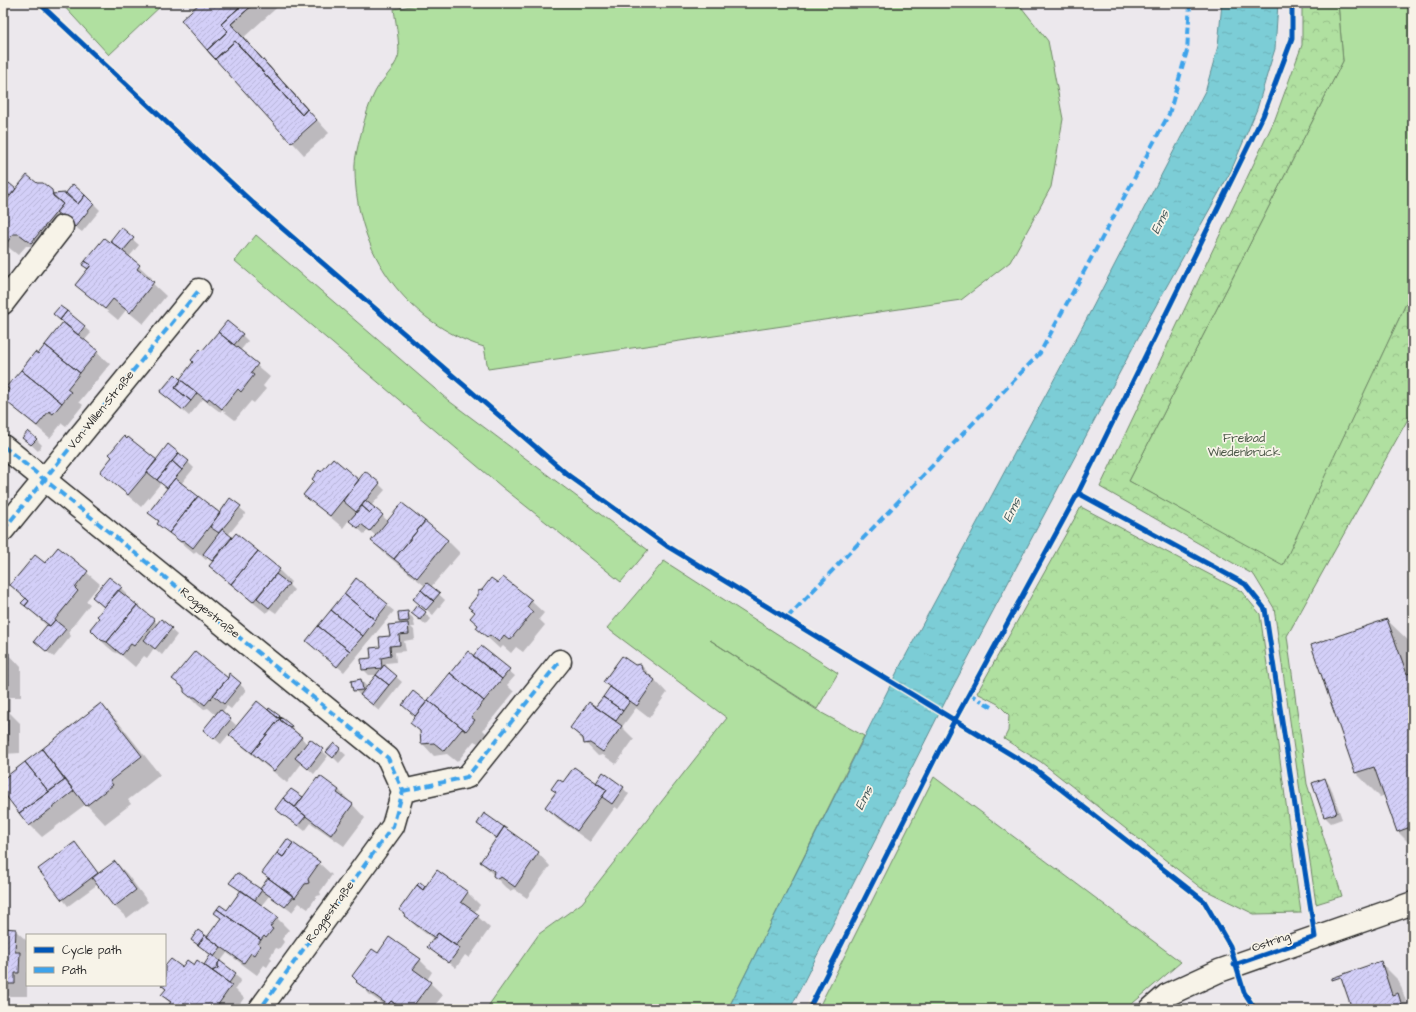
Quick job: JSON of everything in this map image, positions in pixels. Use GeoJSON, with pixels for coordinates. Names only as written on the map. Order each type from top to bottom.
{"type":"FeatureCollection","features":[{"type":"Feature","properties":{"kind":"street"},"geometry":{"type":"LineString","coordinates":[[3,302],[62,227]]}},
{"type":"Feature","properties":{"kind":"street","name":"Von-Willen-Straße"},"geometry":{"type":"LineString","coordinates":[[3,530],[199,290]]}},
{"type":"Feature","properties":{"kind":"street","name":"Roggestraße"},"geometry":{"type":"LineString","coordinates":[[3,446],[388,758],[402,791],[393,826],[260,1009]]}},
{"type":"Feature","properties":{"kind":"street"},"geometry":{"type":"LineString","coordinates":[[402,791],[467,777],[560,661]]}},
{"type":"Feature","properties":{"kind":"street","name":"Ostring"},"geometry":{"type":"LineString","coordinates":[[1159,1002],[1219,971],[1413,903]]}},
{"type":"Feature","properties":{"kind":"green space"},"geometry":{"type":"Polygon","coordinates":[[[61,3],[164,3],[109,55],[61,3]]]}},
{"type":"Feature","properties":{"kind":"green space"},"geometry":{"type":"Polygon","coordinates":[[[428,3],[1018,3],[1048,41],[1063,119],[1051,187],[1010,262],[961,300],[488,369],[484,347],[456,336],[431,321],[409,302],[391,280],[376,256],[365,229],[358,201],[355,161],[364,121],[375,92],[394,66],[399,53],[394,9],[428,3]]]}},
{"type":"Feature","properties":{"kind":"green space"},"geometry":{"type":"Polygon","coordinates":[[[1302,3],[1338,3],[1343,61],[1129,481],[1283,565],[1413,289],[1413,410],[1287,636],[1307,784],[1342,896],[1316,904],[1274,608],[1254,575],[1100,487],[1275,119],[1302,45],[1302,3]]]}},
{"type":"Feature","properties":{"kind":"green space","name":"Freibad Wiedenbrück"},"geometry":{"type":"Polygon","coordinates":[[[1338,3],[1413,3],[1413,289],[1283,566],[1129,481],[1343,61],[1338,3]]]}},
{"type":"Feature","properties":{"kind":"green space"},"geometry":{"type":"Polygon","coordinates":[[[256,235],[449,401],[648,550],[621,582],[502,487],[235,261],[256,235]]]}},
{"type":"Feature","properties":{"kind":"green space"},"geometry":{"type":"Polygon","coordinates":[[[1081,507],[1241,591],[1260,614],[1301,913],[1254,914],[1201,888],[1041,762],[1004,739],[1008,731],[1009,715],[998,704],[977,693],[1081,507]]]}},
{"type":"Feature","properties":{"kind":"green space"},"geometry":{"type":"Polygon","coordinates":[[[664,561],[838,673],[817,709],[710,640],[820,712],[864,736],[728,1009],[486,1009],[539,934],[582,903],[727,718],[607,628],[664,561]]]}},
{"type":"Feature","properties":{"kind":"green space"},"geometry":{"type":"Polygon","coordinates":[[[934,777],[1181,962],[1126,1009],[818,1009],[934,777]]]}},
{"type":"Feature","properties":{"kind":"water","name":"Ems"},"geometry":{"type":"Polygon","coordinates":[[[1222,3],[1278,3],[1275,49],[1257,109],[1231,171],[1139,336],[949,694],[790,1009],[728,1009],[898,670],[1086,320],[1206,89],[1218,46],[1222,3]]]}},
{"type":"Feature","properties":{"kind":"building"},"geometry":{"type":"Polygon","coordinates":[[[200,3],[244,3],[221,24],[228,31],[207,50],[181,20],[200,3]]]}},
{"type":"Feature","properties":{"kind":"building"},"geometry":{"type":"Polygon","coordinates":[[[244,3],[255,3],[231,24],[307,109],[302,115],[235,41],[215,59],[207,50],[228,31],[221,24],[244,3]]]}},
{"type":"Feature","properties":{"kind":"building"},"geometry":{"type":"Polygon","coordinates":[[[244,3],[255,3],[231,24],[307,109],[302,115],[235,41],[215,59],[207,50],[228,31],[221,24],[244,3]]]}},
{"type":"Feature","properties":{"kind":"building"},"geometry":{"type":"Polygon","coordinates":[[[235,41],[302,115],[307,109],[317,120],[291,143],[215,59],[235,41]]]}},
{"type":"Feature","properties":{"kind":"building"},"geometry":{"type":"Polygon","coordinates":[[[27,175],[37,183],[43,183],[52,190],[53,196],[63,204],[31,243],[19,234],[13,234],[6,244],[3,242],[3,205],[27,175]]]}},
{"type":"Feature","properties":{"kind":"building"},"geometry":{"type":"Polygon","coordinates":[[[9,183],[16,189],[10,196],[4,190],[9,183]]]}},
{"type":"Feature","properties":{"kind":"building"},"geometry":{"type":"Polygon","coordinates":[[[73,184],[85,195],[78,204],[65,194],[73,184]]]}},
{"type":"Feature","properties":{"kind":"building"},"geometry":{"type":"Polygon","coordinates":[[[66,193],[78,204],[85,195],[94,204],[75,227],[56,212],[63,204],[52,194],[66,193]]]}},
{"type":"Feature","properties":{"kind":"building"},"geometry":{"type":"Polygon","coordinates":[[[121,227],[134,238],[123,251],[110,241],[121,227]]]}},
{"type":"Feature","properties":{"kind":"building"},"geometry":{"type":"Polygon","coordinates":[[[104,238],[109,242],[110,241],[140,265],[137,269],[154,282],[130,313],[113,299],[105,309],[75,285],[91,265],[85,261],[104,238]]]}},
{"type":"Feature","properties":{"kind":"building"},"geometry":{"type":"Polygon","coordinates":[[[85,261],[91,265],[88,269],[82,265],[85,261]]]}},
{"type":"Feature","properties":{"kind":"building"},"geometry":{"type":"Polygon","coordinates":[[[60,306],[67,311],[60,320],[53,314],[60,306]]]}},
{"type":"Feature","properties":{"kind":"building"},"geometry":{"type":"Polygon","coordinates":[[[67,311],[85,326],[78,335],[60,320],[67,311]]]}},
{"type":"Feature","properties":{"kind":"building"},"geometry":{"type":"Polygon","coordinates":[[[227,321],[243,334],[234,345],[218,332],[227,321]]]}},
{"type":"Feature","properties":{"kind":"building"},"geometry":{"type":"Polygon","coordinates":[[[63,322],[98,351],[80,373],[45,345],[63,322]]]}},
{"type":"Feature","properties":{"kind":"building"},"geometry":{"type":"Polygon","coordinates":[[[218,332],[258,364],[251,373],[254,375],[241,392],[238,389],[222,409],[209,398],[207,401],[180,379],[193,362],[191,360],[200,349],[202,351],[218,332]]]}},
{"type":"Feature","properties":{"kind":"building"},"geometry":{"type":"Polygon","coordinates":[[[45,345],[80,373],[67,389],[71,392],[62,403],[21,370],[35,352],[38,354],[45,345]]]}},
{"type":"Feature","properties":{"kind":"building"},"geometry":{"type":"Polygon","coordinates":[[[21,370],[62,403],[53,414],[49,411],[37,426],[3,399],[9,389],[6,387],[21,370]]]}},
{"type":"Feature","properties":{"kind":"building"},"geometry":{"type":"Polygon","coordinates":[[[175,374],[181,380],[175,388],[191,401],[183,410],[160,392],[175,374]]]}},
{"type":"Feature","properties":{"kind":"building"},"geometry":{"type":"Polygon","coordinates":[[[181,380],[197,393],[191,401],[175,388],[181,380]]]}},
{"type":"Feature","properties":{"kind":"building"},"geometry":{"type":"Polygon","coordinates":[[[28,431],[37,439],[31,445],[22,438],[28,431]]]}},
{"type":"Feature","properties":{"kind":"building"},"geometry":{"type":"Polygon","coordinates":[[[124,436],[127,439],[128,437],[157,460],[128,495],[100,472],[112,457],[109,454],[124,436]]]}},
{"type":"Feature","properties":{"kind":"building"},"geometry":{"type":"Polygon","coordinates":[[[168,444],[179,453],[157,480],[147,472],[168,444]]]}},
{"type":"Feature","properties":{"kind":"building"},"geometry":{"type":"Polygon","coordinates":[[[179,453],[189,461],[182,470],[172,461],[179,453]]]}},
{"type":"Feature","properties":{"kind":"building"},"geometry":{"type":"Polygon","coordinates":[[[333,458],[359,480],[330,516],[303,495],[314,481],[312,479],[319,470],[321,472],[333,458]]]}},
{"type":"Feature","properties":{"kind":"building"},"geometry":{"type":"Polygon","coordinates":[[[172,461],[182,470],[167,488],[157,480],[172,461]]]}},
{"type":"Feature","properties":{"kind":"building"},"geometry":{"type":"Polygon","coordinates":[[[365,471],[380,483],[356,512],[343,501],[365,471]]]}},
{"type":"Feature","properties":{"kind":"building"},"geometry":{"type":"Polygon","coordinates":[[[175,478],[198,496],[169,533],[157,524],[159,521],[148,513],[175,478]]]}},
{"type":"Feature","properties":{"kind":"building"},"geometry":{"type":"Polygon","coordinates":[[[198,496],[220,513],[193,548],[183,540],[181,542],[169,533],[198,496]]]}},
{"type":"Feature","properties":{"kind":"building"},"geometry":{"type":"Polygon","coordinates":[[[230,498],[241,506],[219,533],[210,527],[230,498]]]}},
{"type":"Feature","properties":{"kind":"building"},"geometry":{"type":"Polygon","coordinates":[[[365,500],[375,508],[370,513],[362,506],[365,500]]]}},
{"type":"Feature","properties":{"kind":"building"},"geometry":{"type":"Polygon","coordinates":[[[402,503],[425,521],[394,559],[371,541],[402,503]]]}},
{"type":"Feature","properties":{"kind":"building"},"geometry":{"type":"Polygon","coordinates":[[[362,506],[370,513],[375,508],[383,515],[370,531],[361,524],[358,528],[349,521],[362,506]]]}},
{"type":"Feature","properties":{"kind":"building"},"geometry":{"type":"Polygon","coordinates":[[[425,521],[448,540],[417,578],[394,559],[425,521]]]}},
{"type":"Feature","properties":{"kind":"building"},"geometry":{"type":"Polygon","coordinates":[[[222,529],[232,537],[212,561],[203,554],[222,529]]]}},
{"type":"Feature","properties":{"kind":"building"},"geometry":{"type":"Polygon","coordinates":[[[236,533],[258,551],[231,584],[209,566],[236,533]]]}},
{"type":"Feature","properties":{"kind":"building"},"geometry":{"type":"Polygon","coordinates":[[[58,547],[88,571],[75,588],[78,591],[50,626],[25,606],[29,601],[10,585],[35,555],[45,563],[58,547]]]}},
{"type":"Feature","properties":{"kind":"building"},"geometry":{"type":"Polygon","coordinates":[[[258,551],[280,569],[253,602],[231,584],[258,551]]]}},
{"type":"Feature","properties":{"kind":"building"},"geometry":{"type":"Polygon","coordinates":[[[276,574],[289,584],[269,608],[257,598],[276,574]]]}},
{"type":"Feature","properties":{"kind":"building"},"geometry":{"type":"Polygon","coordinates":[[[109,577],[122,587],[104,607],[92,597],[109,577]]]}},
{"type":"Feature","properties":{"kind":"building"},"geometry":{"type":"Polygon","coordinates":[[[503,577],[532,600],[527,607],[533,612],[510,640],[504,635],[499,642],[490,635],[487,637],[476,628],[478,625],[470,618],[475,612],[468,607],[478,595],[478,591],[482,590],[491,578],[498,583],[503,577]]]}},
{"type":"Feature","properties":{"kind":"building"},"geometry":{"type":"Polygon","coordinates":[[[356,578],[388,604],[375,620],[344,594],[356,578]]]}},
{"type":"Feature","properties":{"kind":"building"},"geometry":{"type":"Polygon","coordinates":[[[427,583],[440,593],[433,601],[421,590],[427,583]]]}},
{"type":"Feature","properties":{"kind":"building"},"geometry":{"type":"Polygon","coordinates":[[[118,590],[137,605],[107,642],[101,640],[90,629],[99,618],[97,616],[118,590]]]}},
{"type":"Feature","properties":{"kind":"building"},"geometry":{"type":"Polygon","coordinates":[[[421,590],[434,601],[426,610],[413,599],[421,590]]]}},
{"type":"Feature","properties":{"kind":"building"},"geometry":{"type":"Polygon","coordinates":[[[344,594],[375,620],[363,636],[331,610],[344,594]]]}},
{"type":"Feature","properties":{"kind":"building"},"geometry":{"type":"Polygon","coordinates":[[[26,598],[29,601],[25,606],[21,603],[26,598]]]}},
{"type":"Feature","properties":{"kind":"building"},"geometry":{"type":"Polygon","coordinates":[[[137,605],[155,620],[134,646],[131,644],[122,655],[107,642],[137,605]]]}},
{"type":"Feature","properties":{"kind":"building"},"geometry":{"type":"Polygon","coordinates":[[[417,605],[426,612],[420,620],[411,613],[417,605]]]}},
{"type":"Feature","properties":{"kind":"building"},"geometry":{"type":"Polygon","coordinates":[[[331,610],[363,636],[350,651],[318,626],[331,610]]]}},
{"type":"Feature","properties":{"kind":"building"},"geometry":{"type":"Polygon","coordinates":[[[408,611],[409,621],[399,622],[398,612],[408,611]]]}},
{"type":"Feature","properties":{"kind":"building"},"geometry":{"type":"Polygon","coordinates":[[[161,619],[172,628],[155,649],[144,640],[161,619]]]}},
{"type":"Feature","properties":{"kind":"building"},"geometry":{"type":"Polygon","coordinates":[[[1387,619],[1407,674],[1413,672],[1413,826],[1397,832],[1374,767],[1355,773],[1311,645],[1387,619]]]}},
{"type":"Feature","properties":{"kind":"building"},"geometry":{"type":"Polygon","coordinates":[[[55,620],[66,629],[47,652],[34,641],[47,625],[50,626],[55,620]]]}},
{"type":"Feature","properties":{"kind":"building"},"geometry":{"type":"Polygon","coordinates":[[[408,623],[409,634],[399,635],[400,645],[390,646],[391,656],[381,658],[382,668],[362,670],[361,659],[371,658],[370,648],[380,647],[379,637],[390,636],[388,625],[408,623]]]}},
{"type":"Feature","properties":{"kind":"building"},"geometry":{"type":"Polygon","coordinates":[[[318,626],[350,651],[337,667],[306,641],[318,626]]]}},
{"type":"Feature","properties":{"kind":"building"},"geometry":{"type":"Polygon","coordinates":[[[481,646],[510,669],[502,679],[473,656],[481,646]]]}},
{"type":"Feature","properties":{"kind":"building"},"geometry":{"type":"Polygon","coordinates":[[[195,651],[228,678],[205,705],[195,697],[190,697],[184,692],[184,688],[172,679],[195,651]]]}},
{"type":"Feature","properties":{"kind":"building"},"geometry":{"type":"Polygon","coordinates":[[[468,651],[502,679],[484,701],[450,673],[468,651]]]}},
{"type":"Feature","properties":{"kind":"building"},"geometry":{"type":"Polygon","coordinates":[[[3,653],[9,653],[9,685],[3,685],[3,653]]]}},
{"type":"Feature","properties":{"kind":"building"},"geometry":{"type":"Polygon","coordinates":[[[622,656],[635,665],[641,664],[642,670],[655,680],[637,706],[603,682],[622,656]]]}},
{"type":"Feature","properties":{"kind":"building"},"geometry":{"type":"Polygon","coordinates":[[[384,665],[397,676],[389,685],[376,675],[384,665]]]}},
{"type":"Feature","properties":{"kind":"building"},"geometry":{"type":"Polygon","coordinates":[[[229,673],[241,683],[224,704],[213,695],[228,678],[229,673]]]}},
{"type":"Feature","properties":{"kind":"building"},"geometry":{"type":"Polygon","coordinates":[[[450,673],[484,701],[471,717],[475,720],[466,731],[428,700],[450,673]]]}},
{"type":"Feature","properties":{"kind":"building"},"geometry":{"type":"Polygon","coordinates":[[[376,675],[389,685],[373,705],[360,695],[376,675]]]}},
{"type":"Feature","properties":{"kind":"building"},"geometry":{"type":"Polygon","coordinates":[[[361,679],[363,690],[353,691],[351,681],[361,679]]]}},
{"type":"Feature","properties":{"kind":"building"},"geometry":{"type":"Polygon","coordinates":[[[610,687],[630,701],[623,711],[603,697],[610,687]]]}},
{"type":"Feature","properties":{"kind":"building"},"geometry":{"type":"Polygon","coordinates":[[[413,691],[427,702],[415,716],[402,705],[413,691]]]}},
{"type":"Feature","properties":{"kind":"building"},"geometry":{"type":"Polygon","coordinates":[[[603,697],[623,711],[616,721],[595,707],[603,697]]]}},
{"type":"Feature","properties":{"kind":"building"},"geometry":{"type":"Polygon","coordinates":[[[428,700],[466,731],[462,729],[444,751],[434,743],[421,744],[420,731],[410,723],[428,700]]]}},
{"type":"Feature","properties":{"kind":"building"},"geometry":{"type":"Polygon","coordinates":[[[257,701],[278,718],[281,717],[252,753],[229,735],[257,701]]]}},
{"type":"Feature","properties":{"kind":"building"},"geometry":{"type":"Polygon","coordinates":[[[589,702],[622,726],[603,752],[590,743],[584,744],[583,738],[570,728],[589,702]]]}},
{"type":"Feature","properties":{"kind":"building"},"geometry":{"type":"Polygon","coordinates":[[[101,703],[142,756],[110,781],[113,785],[86,806],[42,749],[101,703]]]}},
{"type":"Feature","properties":{"kind":"building"},"geometry":{"type":"Polygon","coordinates":[[[269,708],[280,716],[278,718],[268,710],[269,708]]]}},
{"type":"Feature","properties":{"kind":"building"},"geometry":{"type":"Polygon","coordinates":[[[220,709],[231,719],[214,739],[203,730],[220,709]]]}},
{"type":"Feature","properties":{"kind":"building"},"geometry":{"type":"Polygon","coordinates":[[[3,710],[8,710],[8,741],[3,741],[3,710]]]}},
{"type":"Feature","properties":{"kind":"building"},"geometry":{"type":"Polygon","coordinates":[[[281,717],[280,720],[302,737],[274,771],[252,753],[281,717]]]}},
{"type":"Feature","properties":{"kind":"building"},"geometry":{"type":"Polygon","coordinates":[[[282,718],[292,726],[291,728],[280,720],[282,718]]]}},
{"type":"Feature","properties":{"kind":"building"},"geometry":{"type":"Polygon","coordinates":[[[310,739],[323,749],[308,769],[295,758],[310,739]]]}},
{"type":"Feature","properties":{"kind":"building"},"geometry":{"type":"Polygon","coordinates":[[[334,743],[340,748],[333,758],[326,752],[334,743]]]}},
{"type":"Feature","properties":{"kind":"building"},"geometry":{"type":"Polygon","coordinates":[[[42,749],[65,780],[49,792],[25,762],[42,749]]]}},
{"type":"Feature","properties":{"kind":"building"},"geometry":{"type":"Polygon","coordinates":[[[25,762],[49,792],[19,813],[3,792],[3,779],[25,762]]]}},
{"type":"Feature","properties":{"kind":"building"},"geometry":{"type":"Polygon","coordinates":[[[574,767],[607,790],[577,831],[545,807],[556,792],[551,789],[558,779],[563,782],[574,767]]]}},
{"type":"Feature","properties":{"kind":"building"},"geometry":{"type":"Polygon","coordinates":[[[603,772],[624,787],[612,804],[602,797],[607,790],[596,783],[603,772]]]}},
{"type":"Feature","properties":{"kind":"building"},"geometry":{"type":"Polygon","coordinates":[[[320,776],[339,790],[337,793],[353,804],[331,835],[295,808],[320,776]]]}},
{"type":"Feature","properties":{"kind":"building"},"geometry":{"type":"Polygon","coordinates":[[[1325,778],[1337,813],[1324,817],[1312,783],[1325,778]]]}},
{"type":"Feature","properties":{"kind":"building"},"geometry":{"type":"Polygon","coordinates":[[[65,780],[74,791],[29,826],[19,813],[65,780]]]}},
{"type":"Feature","properties":{"kind":"building"},"geometry":{"type":"Polygon","coordinates":[[[291,789],[303,797],[295,807],[283,798],[291,789]]]}},
{"type":"Feature","properties":{"kind":"building"},"geometry":{"type":"Polygon","coordinates":[[[283,798],[306,816],[298,826],[275,809],[283,798]]]}},
{"type":"Feature","properties":{"kind":"building"},"geometry":{"type":"Polygon","coordinates":[[[484,813],[504,827],[497,838],[477,824],[484,813]]]}},
{"type":"Feature","properties":{"kind":"building"},"geometry":{"type":"Polygon","coordinates":[[[504,827],[539,852],[515,887],[501,877],[497,879],[493,876],[494,871],[480,862],[504,827]]]}},
{"type":"Feature","properties":{"kind":"building"},"geometry":{"type":"Polygon","coordinates":[[[287,839],[293,843],[283,857],[277,853],[287,839]]]}},
{"type":"Feature","properties":{"kind":"building"},"geometry":{"type":"Polygon","coordinates":[[[75,842],[98,873],[62,900],[38,869],[75,842]]]}},
{"type":"Feature","properties":{"kind":"building"},"geometry":{"type":"Polygon","coordinates":[[[293,843],[320,862],[308,879],[309,883],[305,884],[295,898],[262,873],[277,853],[283,857],[293,843]]]}},
{"type":"Feature","properties":{"kind":"building"},"geometry":{"type":"Polygon","coordinates":[[[115,861],[136,890],[114,907],[92,878],[115,861]]]}},
{"type":"Feature","properties":{"kind":"building"},"geometry":{"type":"Polygon","coordinates":[[[437,870],[468,892],[461,902],[479,915],[456,946],[438,933],[435,938],[404,916],[405,914],[399,910],[417,885],[423,890],[437,870]]]}},
{"type":"Feature","properties":{"kind":"building"},"geometry":{"type":"Polygon","coordinates":[[[237,873],[262,890],[255,900],[229,883],[237,873]]]}},
{"type":"Feature","properties":{"kind":"building"},"geometry":{"type":"Polygon","coordinates":[[[268,878],[294,896],[285,907],[260,889],[268,878]]]}},
{"type":"Feature","properties":{"kind":"building"},"geometry":{"type":"Polygon","coordinates":[[[420,882],[425,886],[423,890],[417,885],[420,882]]]}},
{"type":"Feature","properties":{"kind":"building"},"geometry":{"type":"Polygon","coordinates":[[[241,890],[278,917],[270,927],[273,929],[266,938],[264,936],[261,940],[217,909],[220,905],[227,910],[241,890]]]}},
{"type":"Feature","properties":{"kind":"building"},"geometry":{"type":"Polygon","coordinates":[[[217,909],[261,940],[258,944],[260,946],[254,955],[251,953],[244,963],[207,937],[221,918],[214,913],[217,909]]]}},
{"type":"Feature","properties":{"kind":"building"},"geometry":{"type":"Polygon","coordinates":[[[3,928],[16,929],[15,952],[20,952],[19,973],[15,973],[15,984],[3,984],[3,928]]]}},
{"type":"Feature","properties":{"kind":"building"},"geometry":{"type":"Polygon","coordinates":[[[198,930],[205,935],[198,945],[191,940],[198,930]]]}},
{"type":"Feature","properties":{"kind":"building"},"geometry":{"type":"Polygon","coordinates":[[[438,933],[460,948],[449,963],[427,947],[438,933]]]}},
{"type":"Feature","properties":{"kind":"building"},"geometry":{"type":"Polygon","coordinates":[[[205,935],[221,947],[214,957],[198,945],[205,935]]]}},
{"type":"Feature","properties":{"kind":"building"},"geometry":{"type":"Polygon","coordinates":[[[389,937],[421,959],[413,969],[431,982],[411,1009],[402,1009],[391,1001],[388,1005],[356,982],[357,981],[352,976],[372,949],[378,953],[389,937]]]}},
{"type":"Feature","properties":{"kind":"building"},"geometry":{"type":"Polygon","coordinates":[[[211,954],[220,961],[218,963],[218,968],[212,971],[204,965],[211,954]]]}},
{"type":"Feature","properties":{"kind":"building"},"geometry":{"type":"Polygon","coordinates":[[[171,959],[182,967],[187,960],[194,965],[197,960],[232,985],[215,1009],[169,1009],[167,1007],[171,1002],[161,995],[166,989],[162,986],[166,986],[166,965],[171,959]]]}},
{"type":"Feature","properties":{"kind":"building"},"geometry":{"type":"Polygon","coordinates":[[[220,961],[236,973],[229,983],[212,971],[218,968],[218,963],[220,961]]]}},
{"type":"Feature","properties":{"kind":"building"},"geometry":{"type":"Polygon","coordinates":[[[1381,961],[1392,995],[1398,993],[1403,1009],[1352,1009],[1341,977],[1332,980],[1332,978],[1381,961]]]}},
{"type":"Feature","properties":{"kind":"building"},"geometry":{"type":"Polygon","coordinates":[[[391,1001],[402,1009],[383,1009],[391,1001]]]}},
{"type":"Feature","properties":{"kind":"marked path"},"geometry":{"type":"LineString","coordinates":[[787,618],[1040,353],[1169,114],[1187,51],[1190,3]]}},
{"type":"Feature","properties":{"kind":"marked path"},"geometry":{"type":"LineString","coordinates":[[3,530],[199,290]]}},
{"type":"Feature","properties":{"kind":"marked path"},"geometry":{"type":"LineString","coordinates":[[3,446],[388,758],[403,791],[393,826],[260,1009]]}},
{"type":"Feature","properties":{"kind":"marked path"},"geometry":{"type":"LineString","coordinates":[[403,791],[467,777],[560,661]]}},
{"type":"Feature","properties":{"kind":"marked path"},"geometry":{"type":"LineString","coordinates":[[969,694],[982,701]]}},
{"type":"Feature","properties":{"kind":"marked path"},"geometry":{"type":"LineString","coordinates":[[985,703],[994,708]]}},
{"type":"Feature","properties":{"kind":"cycle path"},"geometry":{"type":"LineString","coordinates":[[39,3],[253,203],[568,475],[667,546],[1035,769],[1204,901],[1230,946],[1244,992],[1255,1009]]}},
{"type":"Feature","properties":{"kind":"cycle path"},"geometry":{"type":"LineString","coordinates":[[809,1009],[951,727],[1078,493],[1263,116],[1292,39],[1292,3]]}},
{"type":"Feature","properties":{"kind":"cycle path"},"geometry":{"type":"LineString","coordinates":[[1078,493],[1245,584],[1265,609],[1315,937],[1234,965]]}}]}
